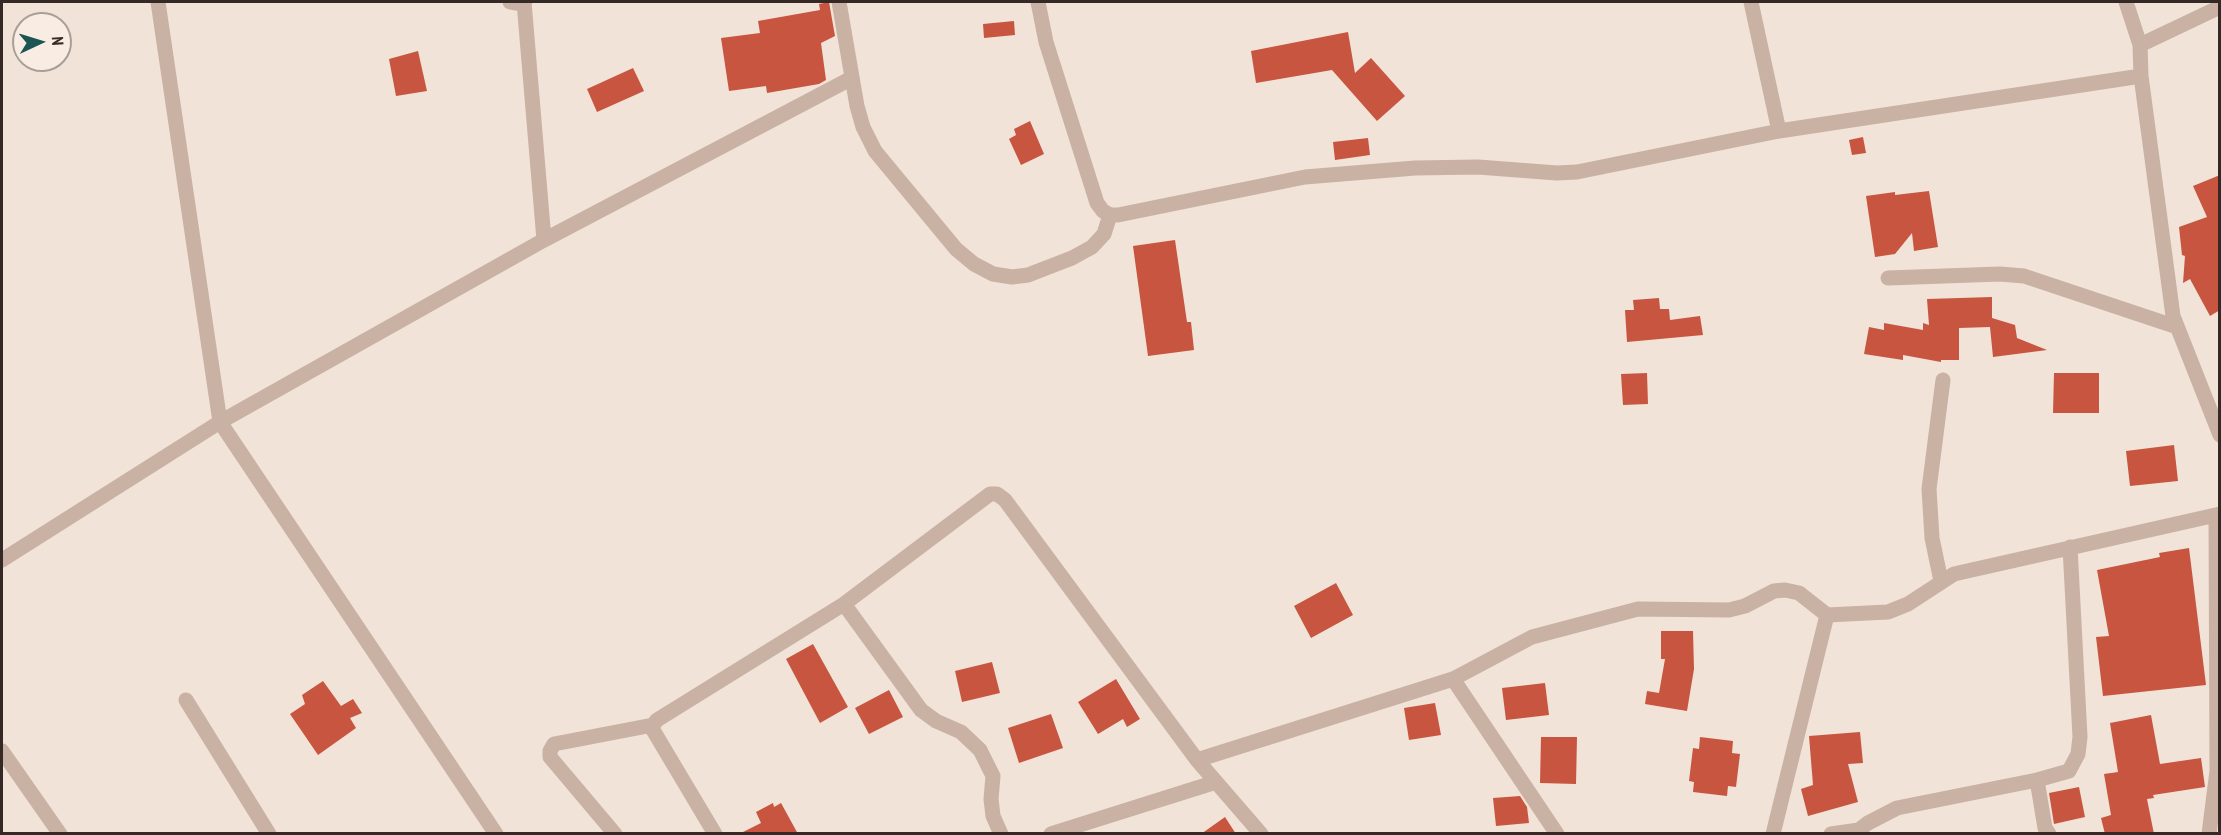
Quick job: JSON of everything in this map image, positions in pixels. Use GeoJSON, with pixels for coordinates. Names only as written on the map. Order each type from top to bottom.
{"type":"FeatureCollection","features":[{"type":"Feature","properties":{"kind":"street"},"geometry":{"type":"LineString","coordinates":[[158,2],[220,422],[496,834]]}},
{"type":"Feature","properties":{"kind":"street"},"geometry":{"type":"LineString","coordinates":[[510,2],[525,2],[544,240]]}},
{"type":"Feature","properties":{"kind":"street"},"geometry":{"type":"LineString","coordinates":[[839,2],[863,127],[875,151],[956,249],[974,264],[993,274],[1012,277],[1029,275],[1072,258],[1092,247],[1104,234],[1110,215]]}},
{"type":"Feature","properties":{"kind":"street"},"geometry":{"type":"LineString","coordinates":[[1038,2],[1046,42],[1097,203],[1103,211],[1110,215],[1316,176],[1415,168],[1478,167],[1557,173],[1577,172],[1779,131],[2141,76]]}},
{"type":"Feature","properties":{"kind":"street"},"geometry":{"type":"LineString","coordinates":[[1751,2],[1779,131]]}},
{"type":"Feature","properties":{"kind":"street"},"geometry":{"type":"LineString","coordinates":[[2126,2],[2140,45],[2141,76],[2173,316],[2220,435]]}},
{"type":"Feature","properties":{"kind":"street"},"geometry":{"type":"LineString","coordinates":[[2140,45],[2220,8]]}},
{"type":"Feature","properties":{"kind":"street"},"geometry":{"type":"LineString","coordinates":[[2,560],[220,422],[544,240],[852,78]]}},
{"type":"Feature","properties":{"kind":"street"},"geometry":{"type":"LineString","coordinates":[[1887,278],[2000,274],[2024,276],[2176,327]]}},
{"type":"Feature","properties":{"kind":"street"},"geometry":{"type":"LineString","coordinates":[[1941,581],[1932,538],[1929,489],[1942,380]]}},
{"type":"Feature","properties":{"kind":"street"},"geometry":{"type":"LineString","coordinates":[[615,834],[550,757],[554,744],[653,725],[657,720],[844,604],[990,494],[997,494],[1005,500],[1197,760],[1261,834]]}},
{"type":"Feature","properties":{"kind":"street"},"geometry":{"type":"LineString","coordinates":[[1197,760],[1453,679],[1532,637],[1638,609],[1729,610],[1745,606],[1774,591],[1785,590],[1799,593],[1827,615],[1888,612],[1908,604],[1954,574],[2218,514],[2217,803],[2209,834]]}},
{"type":"Feature","properties":{"kind":"street"},"geometry":{"type":"LineString","coordinates":[[1831,834],[1859,832],[1868,823],[1898,808],[2037,780],[2069,771],[2078,754],[2080,737],[2070,547]]}},
{"type":"Feature","properties":{"kind":"street"},"geometry":{"type":"LineString","coordinates":[[844,604],[921,710],[936,721],[961,732],[980,750],[993,776],[991,799],[993,816],[1001,834]]}},
{"type":"Feature","properties":{"kind":"street"},"geometry":{"type":"LineString","coordinates":[[1773,834],[1827,615]]}},
{"type":"Feature","properties":{"kind":"street"},"geometry":{"type":"LineString","coordinates":[[1453,679],[1557,834]]}},
{"type":"Feature","properties":{"kind":"street"},"geometry":{"type":"LineString","coordinates":[[186,700],[269,834]]}},
{"type":"Feature","properties":{"kind":"street"},"geometry":{"type":"LineString","coordinates":[[653,725],[653,730],[715,834]]}},
{"type":"Feature","properties":{"kind":"street"},"geometry":{"type":"LineString","coordinates":[[2,751],[60,834]]}},
{"type":"Feature","properties":{"kind":"street"},"geometry":{"type":"LineString","coordinates":[[2037,780],[2045,828],[2049,834]]}},
{"type":"Feature","properties":{"kind":"street"},"geometry":{"type":"LineString","coordinates":[[1051,834],[1216,782]]}},
{"type":"Feature","properties":{"kind":"building"},"geometry":{"type":"Polygon","coordinates":[[[829,2],[835,36],[821,43],[826,80],[819,84],[767,93],[766,86],[729,91],[721,38],[760,33],[758,21],[820,10],[819,4],[829,2]]]}},
{"type":"Feature","properties":{"kind":"building"},"geometry":{"type":"Polygon","coordinates":[[[1014,21],[1015,35],[984,38],[983,24],[1014,21]]]}},
{"type":"Feature","properties":{"kind":"building"},"geometry":{"type":"Polygon","coordinates":[[[1348,32],[1355,73],[1371,58],[1405,96],[1377,121],[1332,70],[1256,83],[1251,51],[1348,32]]]}},
{"type":"Feature","properties":{"kind":"building"},"geometry":{"type":"Polygon","coordinates":[[[418,51],[427,91],[396,96],[389,59],[418,51]]]}},
{"type":"Feature","properties":{"kind":"building"},"geometry":{"type":"Polygon","coordinates":[[[633,68],[644,91],[597,112],[587,89],[633,68]]]}},
{"type":"Feature","properties":{"kind":"building"},"geometry":{"type":"Polygon","coordinates":[[[1030,121],[1044,154],[1021,165],[1009,139],[1016,135],[1014,129],[1030,121]]]}},
{"type":"Feature","properties":{"kind":"building"},"geometry":{"type":"Polygon","coordinates":[[[1863,137],[1866,153],[1852,155],[1849,140],[1863,137]]]}},
{"type":"Feature","properties":{"kind":"building"},"geometry":{"type":"Polygon","coordinates":[[[1368,138],[1370,155],[1335,160],[1333,142],[1368,138]]]}},
{"type":"Feature","properties":{"kind":"building"},"geometry":{"type":"Polygon","coordinates":[[[2220,175],[2220,310],[2210,316],[2190,279],[2183,283],[2185,256],[2182,255],[2179,227],[2207,217],[2193,186],[2220,175]]]}},
{"type":"Feature","properties":{"kind":"building"},"geometry":{"type":"Polygon","coordinates":[[[1929,191],[1938,247],[1914,251],[1912,233],[1895,254],[1875,257],[1866,196],[1929,191]]]}},
{"type":"Feature","properties":{"kind":"building"},"geometry":{"type":"Polygon","coordinates":[[[1175,240],[1187,322],[1191,322],[1194,350],[1148,356],[1133,246],[1175,240]]]}},
{"type":"Feature","properties":{"kind":"building"},"geometry":{"type":"Polygon","coordinates":[[[1992,297],[1992,318],[2015,325],[2017,338],[2047,350],[1993,357],[1990,327],[1959,328],[1959,360],[1941,360],[1941,362],[1903,355],[1903,360],[1864,354],[1869,327],[1884,330],[1884,323],[1923,330],[1923,323],[1929,325],[1927,299],[1992,297]]]}},
{"type":"Feature","properties":{"kind":"building"},"geometry":{"type":"Polygon","coordinates":[[[1659,298],[1660,309],[1669,309],[1670,320],[1700,316],[1703,335],[1627,342],[1625,310],[1634,310],[1633,300],[1659,298]]]}},
{"type":"Feature","properties":{"kind":"building"},"geometry":{"type":"Polygon","coordinates":[[[1647,373],[1648,404],[1623,405],[1621,374],[1647,373]]]}},
{"type":"Feature","properties":{"kind":"building"},"geometry":{"type":"Polygon","coordinates":[[[2054,373],[2099,373],[2099,413],[2053,413],[2054,373]]]}},
{"type":"Feature","properties":{"kind":"building"},"geometry":{"type":"Polygon","coordinates":[[[2174,445],[2178,481],[2130,486],[2126,451],[2174,445]]]}},
{"type":"Feature","properties":{"kind":"building"},"geometry":{"type":"Polygon","coordinates":[[[2189,548],[2206,685],[2103,696],[2096,637],[2109,636],[2097,570],[2160,557],[2159,553],[2189,548]]]}},
{"type":"Feature","properties":{"kind":"building"},"geometry":{"type":"Polygon","coordinates":[[[1336,583],[1353,615],[1311,638],[1294,606],[1336,583]]]}},
{"type":"Feature","properties":{"kind":"building"},"geometry":{"type":"Polygon","coordinates":[[[1661,631],[1693,631],[1694,669],[1687,711],[1645,704],[1647,691],[1659,693],[1665,659],[1661,659],[1661,631]]]}},
{"type":"Feature","properties":{"kind":"building"},"geometry":{"type":"Polygon","coordinates":[[[813,644],[848,707],[820,723],[786,659],[813,644]]]}},
{"type":"Feature","properties":{"kind":"building"},"geometry":{"type":"Polygon","coordinates":[[[992,662],[1000,693],[962,702],[955,671],[992,662]]]}},
{"type":"Feature","properties":{"kind":"building"},"geometry":{"type":"Polygon","coordinates":[[[1116,679],[1140,719],[1127,727],[1123,719],[1098,734],[1078,702],[1116,679]]]}},
{"type":"Feature","properties":{"kind":"building"},"geometry":{"type":"Polygon","coordinates":[[[323,681],[341,706],[353,699],[362,713],[350,718],[356,728],[318,755],[290,714],[305,704],[302,695],[323,681]]]}},
{"type":"Feature","properties":{"kind":"building"},"geometry":{"type":"Polygon","coordinates":[[[1545,683],[1549,715],[1506,720],[1502,688],[1545,683]]]}},
{"type":"Feature","properties":{"kind":"building"},"geometry":{"type":"Polygon","coordinates":[[[889,690],[903,717],[869,734],[855,708],[889,690]]]}},
{"type":"Feature","properties":{"kind":"building"},"geometry":{"type":"Polygon","coordinates":[[[1435,703],[1441,735],[1409,740],[1404,708],[1435,703]]]}},
{"type":"Feature","properties":{"kind":"building"},"geometry":{"type":"Polygon","coordinates":[[[1051,714],[1063,748],[1019,763],[1008,728],[1051,714]]]}},
{"type":"Feature","properties":{"kind":"building"},"geometry":{"type":"Polygon","coordinates":[[[2151,715],[2160,764],[2201,758],[2205,787],[2153,795],[2154,798],[2147,799],[2154,834],[2105,834],[2101,818],[2111,815],[2104,774],[2118,772],[2110,723],[2151,715]]]}},
{"type":"Feature","properties":{"kind":"building"},"geometry":{"type":"Polygon","coordinates":[[[1860,732],[1863,763],[1848,764],[1858,802],[1808,816],[1801,789],[1813,785],[1809,736],[1860,732]]]}},
{"type":"Feature","properties":{"kind":"building"},"geometry":{"type":"Polygon","coordinates":[[[1541,737],[1577,737],[1576,784],[1540,783],[1541,737]]]}},
{"type":"Feature","properties":{"kind":"building"},"geometry":{"type":"Polygon","coordinates":[[[1700,737],[1733,741],[1732,753],[1740,754],[1736,787],[1728,786],[1727,796],[1693,792],[1694,782],[1689,781],[1693,748],[1699,749],[1700,737]]]}},
{"type":"Feature","properties":{"kind":"building"},"geometry":{"type":"Polygon","coordinates":[[[2079,787],[2085,817],[2054,824],[2049,793],[2079,787]]]}},
{"type":"Feature","properties":{"kind":"building"},"geometry":{"type":"Polygon","coordinates":[[[1520,796],[1527,807],[1529,823],[1496,826],[1493,798],[1520,796]]]}},
{"type":"Feature","properties":{"kind":"building"},"geometry":{"type":"Polygon","coordinates":[[[773,803],[774,807],[781,803],[798,834],[739,834],[761,823],[756,812],[773,803]]]}},
{"type":"Feature","properties":{"kind":"building"},"geometry":{"type":"Polygon","coordinates":[[[1225,817],[1236,834],[1201,834],[1225,817]]]}}]}
